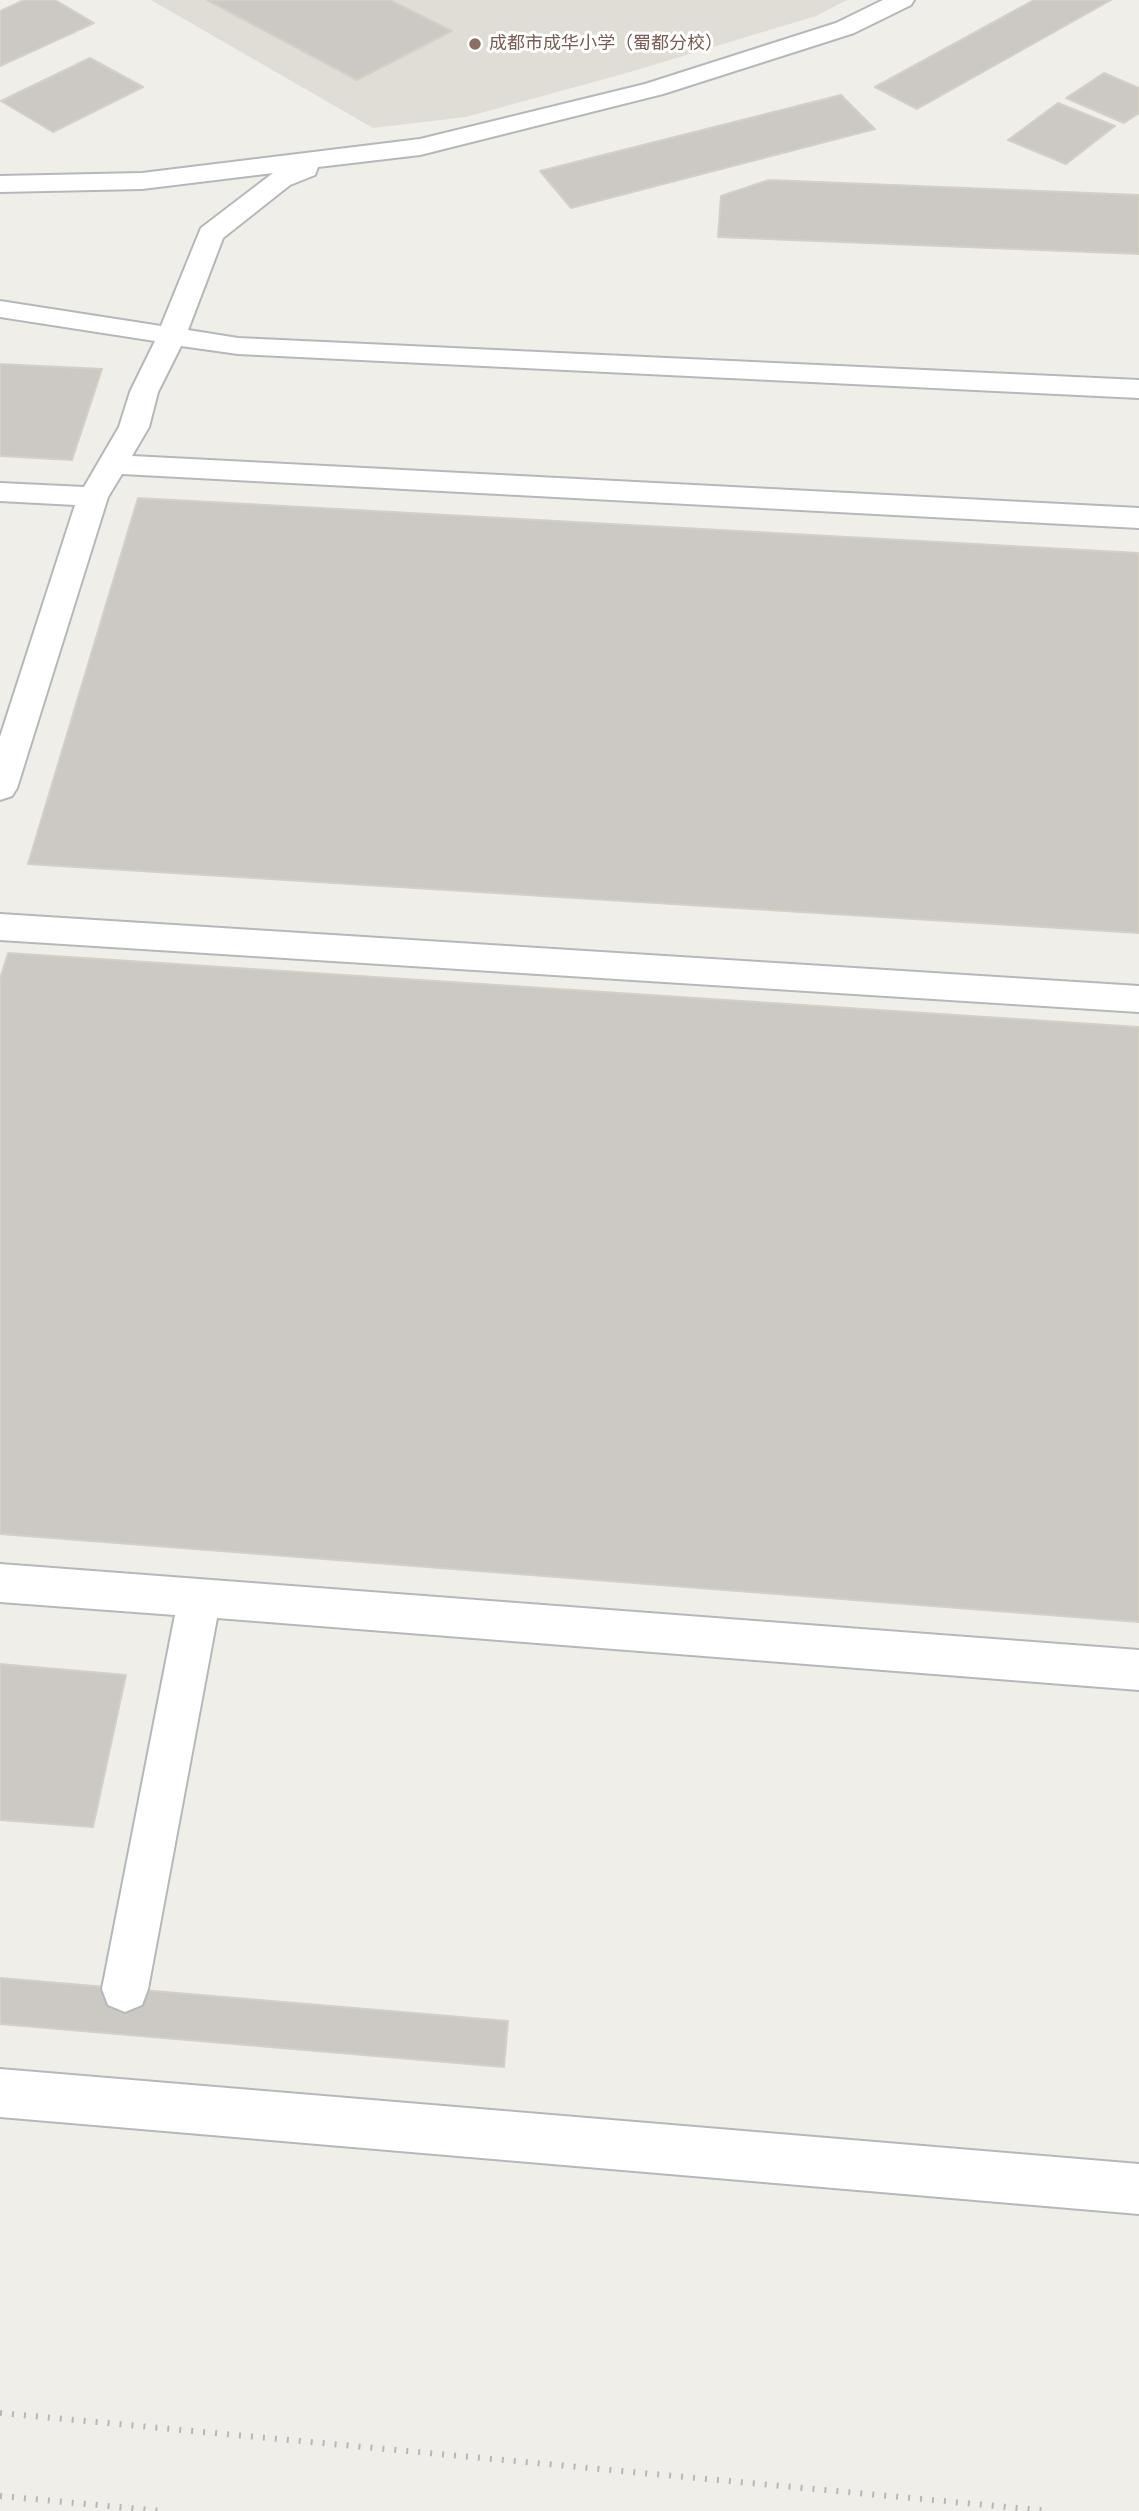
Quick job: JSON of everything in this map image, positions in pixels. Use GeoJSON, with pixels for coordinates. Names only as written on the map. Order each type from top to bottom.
{"type":"FeatureCollection","features":[{"type":"Feature","properties":{"kind":"street"},"geometry":{"type":"LineString","coordinates":[[0,184],[142,181],[420,147],[654,89],[845,27],[902,0]]}},
{"type":"Feature","properties":{"kind":"street"},"geometry":{"type":"LineString","coordinates":[[0,788],[93,497],[134,427],[144,392],[171,337],[211,234],[281,179],[334,157]]}},
{"type":"Feature","properties":{"kind":"street"},"geometry":{"type":"LineString","coordinates":[[0,309],[238,346],[1139,389]]}},
{"type":"Feature","properties":{"kind":"street"},"geometry":{"type":"LineString","coordinates":[[114,464],[1139,518]]}},
{"type":"Feature","properties":{"kind":"street"},"geometry":{"type":"LineString","coordinates":[[0,492],[93,497]]}},
{"type":"Feature","properties":{"kind":"street"},"geometry":{"type":"LineString","coordinates":[[0,928],[1139,999]]}},
{"type":"Feature","properties":{"kind":"street"},"geometry":{"type":"LineString","coordinates":[[0,1583],[1139,1670]]}},
{"type":"Feature","properties":{"kind":"street"},"geometry":{"type":"LineString","coordinates":[[125,1989],[200,1598]]}},
{"type":"Feature","properties":{"kind":"street"},"geometry":{"type":"LineString","coordinates":[[0,2093],[1139,2189]]}},
{"type":"Feature","properties":{"kind":"shaded area","name":"成都市成华小学（蜀都分校）"},"geometry":{"type":"Polygon","coordinates":[[[151,0],[847,0],[816,16],[630,72],[466,117],[373,128],[151,0]]]}},
{"type":"Feature","properties":{"kind":"building"},"geometry":{"type":"Polygon","coordinates":[[[24,0],[55,0],[94,23],[0,66],[0,11],[24,0]]]}},
{"type":"Feature","properties":{"kind":"building"},"geometry":{"type":"Polygon","coordinates":[[[207,0],[390,0],[452,31],[357,80],[207,0]]]}},
{"type":"Feature","properties":{"kind":"building"},"geometry":{"type":"Polygon","coordinates":[[[1034,0],[1111,0],[917,109],[875,87],[1034,0]]]}},
{"type":"Feature","properties":{"kind":"building"},"geometry":{"type":"Polygon","coordinates":[[[90,58],[143,87],[53,132],[1,101],[90,58]]]}},
{"type":"Feature","properties":{"kind":"building"},"geometry":{"type":"Polygon","coordinates":[[[1104,73],[1139,88],[1139,113],[1124,123],[1066,98],[1104,73]]]}},
{"type":"Feature","properties":{"kind":"building"},"geometry":{"type":"Polygon","coordinates":[[[841,95],[875,129],[571,208],[540,171],[841,95]]]}},
{"type":"Feature","properties":{"kind":"building"},"geometry":{"type":"Polygon","coordinates":[[[1058,103],[1115,126],[1066,164],[1008,140],[1058,103]]]}},
{"type":"Feature","properties":{"kind":"building"},"geometry":{"type":"Polygon","coordinates":[[[769,180],[1139,195],[1139,254],[718,237],[721,196],[769,180]]]}},
{"type":"Feature","properties":{"kind":"building"},"geometry":{"type":"Polygon","coordinates":[[[0,364],[102,369],[72,460],[0,456],[0,364]]]}},
{"type":"Feature","properties":{"kind":"building"},"geometry":{"type":"Polygon","coordinates":[[[138,498],[1139,553],[1139,933],[28,864],[138,498]]]}},
{"type":"Feature","properties":{"kind":"building"},"geometry":{"type":"Polygon","coordinates":[[[8,953],[1139,1027],[1139,1622],[0,1534],[0,979],[8,953]]]}},
{"type":"Feature","properties":{"kind":"building"},"geometry":{"type":"Polygon","coordinates":[[[0,1664],[126,1675],[93,1827],[0,1820],[0,1664]]]}},
{"type":"Feature","properties":{"kind":"building"},"geometry":{"type":"Polygon","coordinates":[[[0,1978],[508,2021],[504,2067],[0,2024],[0,1978]]]}},
{"type":"Feature","properties":{"kind":"railway"},"geometry":{"type":"LineString","coordinates":[[0,2413],[1050,2511]]}},
{"type":"Feature","properties":{"kind":"railway"},"geometry":{"type":"LineString","coordinates":[[0,2496],[162,2511]]}},
{"type":"Feature","properties":{"kind":"place","name":"成都市成华小学（蜀都分校）"},"geometry":{"type":"Point","coordinates":[475,44]}}]}
